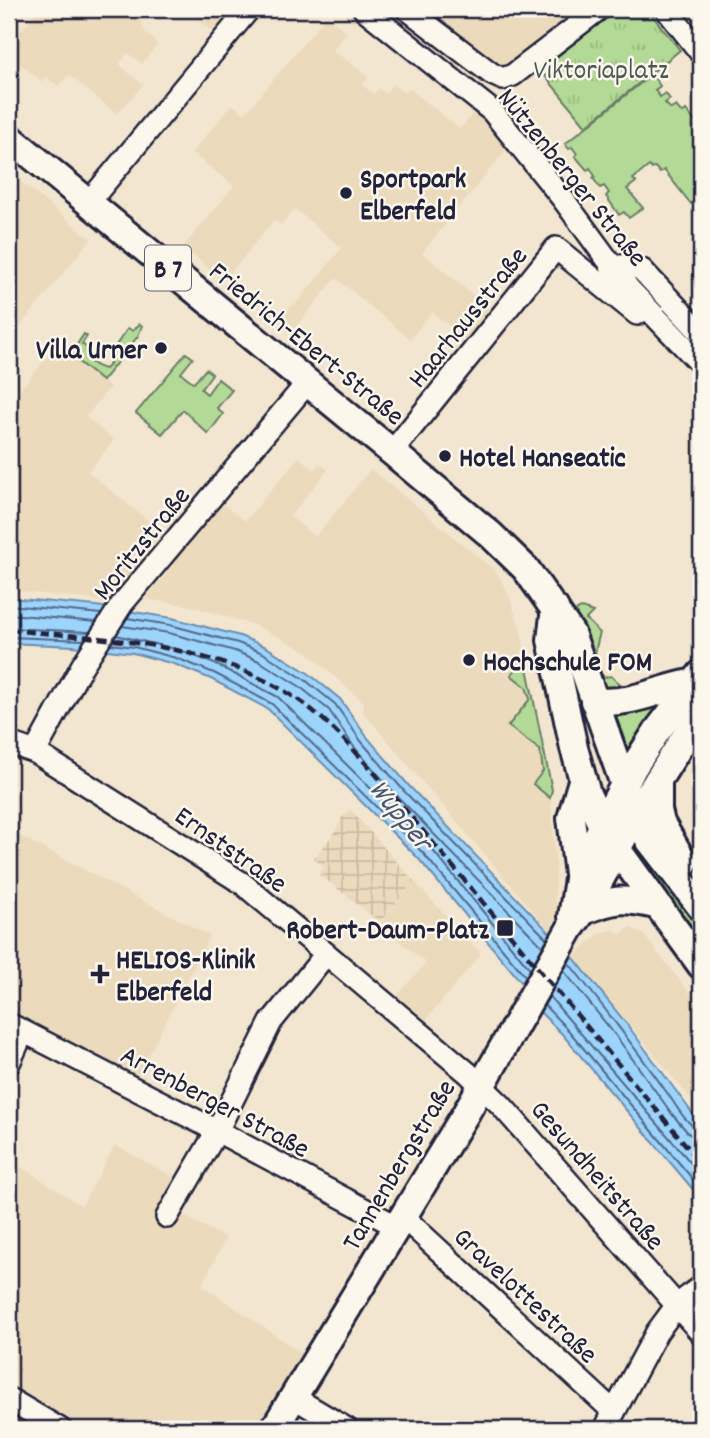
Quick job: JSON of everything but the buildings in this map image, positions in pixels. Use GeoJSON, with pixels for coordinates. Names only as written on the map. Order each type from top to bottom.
{"type":"FeatureCollection","features":[{"type":"Feature","properties":{"kind":"main road","name":"Friedrich-Ebert-Straße"},"geometry":{"type":"LineString","coordinates":[[9,137],[392,452],[491,535],[526,569],[571,633],[586,710]]}},
{"type":"Feature","properties":{"kind":"main road"},"geometry":{"type":"LineString","coordinates":[[555,608],[551,640],[582,781],[602,826],[701,965]]}},
{"type":"Feature","properties":{"kind":"main road"},"geometry":{"type":"LineString","coordinates":[[563,694],[586,710],[607,703],[629,701],[698,678]]}},
{"type":"Feature","properties":{"kind":"main road"},"geometry":{"type":"LineString","coordinates":[[578,879],[633,768],[657,731],[698,678]]}},
{"type":"Feature","properties":{"kind":"main road","name":"B 7"},"geometry":{"type":"LineString","coordinates":[[586,710],[635,816],[655,848],[701,905]]}},
{"type":"Feature","properties":{"kind":"main road"},"geometry":{"type":"LineString","coordinates":[[572,928],[635,816],[698,721]]}},
{"type":"Feature","properties":{"kind":"main road"},"geometry":{"type":"LineString","coordinates":[[657,731],[660,751],[666,755],[675,753]]}},
{"type":"Feature","properties":{"kind":"main road"},"geometry":{"type":"LineString","coordinates":[[624,788],[642,786],[658,780]]}},
{"type":"Feature","properties":{"kind":"main road","name":"B 7"},"geometry":{"type":"LineString","coordinates":[[658,780],[661,823],[695,883],[701,905]]}},
{"type":"Feature","properties":{"kind":"main road"},"geometry":{"type":"LineString","coordinates":[[572,928],[578,861],[571,818],[582,781]]}},
{"type":"Feature","properties":{"kind":"main road"},"geometry":{"type":"LineString","coordinates":[[572,928],[610,900],[639,901],[656,905]]}},
{"type":"Feature","properties":{"kind":"main road","name":"Tannenbergstraße"},"geometry":{"type":"LineString","coordinates":[[274,1429],[482,1085],[572,928]]}},
{"type":"Feature","properties":{"kind":"street"},"geometry":{"type":"LineString","coordinates":[[88,203],[249,9]]}},
{"type":"Feature","properties":{"kind":"street","name":"Nützenberger Straße"},"geometry":{"type":"LineString","coordinates":[[364,9],[492,111],[564,199],[629,289],[700,363]]}},
{"type":"Feature","properties":{"kind":"street"},"geometry":{"type":"LineString","coordinates":[[407,9],[492,74],[503,79],[513,75],[599,9]]}},
{"type":"Feature","properties":{"kind":"street"},"geometry":{"type":"LineString","coordinates":[[666,9],[701,53]]}},
{"type":"Feature","properties":{"kind":"street","name":"Nützenberger Straße"},"geometry":{"type":"LineString","coordinates":[[556,248],[700,363]]}},
{"type":"Feature","properties":{"kind":"street","name":"Haarhausstraße"},"geometry":{"type":"LineString","coordinates":[[392,452],[556,248]]}},
{"type":"Feature","properties":{"kind":"street"},"geometry":{"type":"LineString","coordinates":[[611,267],[631,265],[642,271],[701,333]]}},
{"type":"Feature","properties":{"kind":"street","name":"Moritzstraße"},"geometry":{"type":"LineString","coordinates":[[35,752],[82,666],[122,604],[308,382]]}},
{"type":"Feature","properties":{"kind":"street","name":"Ernststraße"},"geometry":{"type":"LineString","coordinates":[[9,743],[35,752],[242,883],[482,1085]]}},
{"type":"Feature","properties":{"kind":"street"},"geometry":{"type":"LineString","coordinates":[[167,1217],[217,1131],[271,1022],[326,954]]}},
{"type":"Feature","properties":{"kind":"street"},"geometry":{"type":"LineString","coordinates":[[9,1063],[16,1028]]}},
{"type":"Feature","properties":{"kind":"street","name":"Arrenberger Straße"},"geometry":{"type":"LineString","coordinates":[[16,1028],[399,1221]]}},
{"type":"Feature","properties":{"kind":"street","name":"Gesundheitstraße"},"geometry":{"type":"LineString","coordinates":[[482,1085],[701,1333]]}},
{"type":"Feature","properties":{"kind":"street","name":"Gravelottestraße"},"geometry":{"type":"LineString","coordinates":[[399,1221],[609,1421]]}},
{"type":"Feature","properties":{"kind":"street"},"geometry":{"type":"LineString","coordinates":[[609,1421],[657,1332],[677,1305],[701,1287]]}},
{"type":"Feature","properties":{"kind":"street"},"geometry":{"type":"LineString","coordinates":[[293,1397],[347,1429]]}},
{"type":"Feature","properties":{"kind":"street"},"geometry":{"type":"LineString","coordinates":[[9,1399],[60,1429]]}},
{"type":"Feature","properties":{"kind":"shaded area"},"geometry":{"type":"Polygon","coordinates":[[[39,9],[120,9],[139,16],[145,32],[158,44],[142,64],[128,53],[119,64],[143,85],[117,114],[69,75],[58,86],[46,77],[42,82],[9,54],[9,45],[39,9]]]}},
{"type":"Feature","properties":{"kind":"shaded area"},"geometry":{"type":"Polygon","coordinates":[[[176,9],[235,9],[215,33],[192,15],[184,15],[176,9]]]}},
{"type":"Feature","properties":{"kind":"shaded area"},"geometry":{"type":"Polygon","coordinates":[[[425,9],[576,9],[509,63],[504,64],[498,63],[425,9]]]}},
{"type":"Feature","properties":{"kind":"shaded area"},"geometry":{"type":"Polygon","coordinates":[[[326,16],[347,32],[333,50],[368,77],[362,85],[374,94],[379,88],[385,93],[393,84],[404,93],[409,88],[460,129],[475,111],[509,146],[422,253],[493,311],[467,341],[432,312],[410,339],[336,278],[290,334],[277,323],[342,248],[295,209],[281,225],[274,220],[224,281],[183,247],[234,186],[192,153],[232,104],[245,114],[326,16]]]}},
{"type":"Feature","properties":{"kind":"shaded area"},"geometry":{"type":"Polygon","coordinates":[[[9,172],[91,239],[9,340],[9,172]]]}},
{"type":"Feature","properties":{"kind":"shaded area"},"geometry":{"type":"Polygon","coordinates":[[[57,345],[110,387],[86,417],[114,440],[88,472],[166,535],[110,602],[9,590],[9,403],[57,345]]]}},
{"type":"Feature","properties":{"kind":"shaded area"},"geometry":{"type":"Polygon","coordinates":[[[299,457],[314,470],[320,463],[328,470],[290,516],[315,537],[371,469],[498,574],[520,627],[549,776],[556,866],[555,896],[556,902],[561,905],[550,931],[363,712],[364,703],[306,651],[254,625],[192,606],[145,599],[173,566],[169,562],[220,502],[245,521],[299,457]]]}},
{"type":"Feature","properties":{"kind":"shaded area"},"geometry":{"type":"Polygon","coordinates":[[[350,809],[414,881],[380,922],[319,874],[324,867],[314,858],[350,809]]]}},
{"type":"Feature","properties":{"kind":"shaded area","name":"HELIOS-Klinik Elberfeld"},"geometry":{"type":"Polygon","coordinates":[[[9,830],[210,936],[138,1075],[9,1011],[9,830]]]}},
{"type":"Feature","properties":{"kind":"shaded area"},"geometry":{"type":"Polygon","coordinates":[[[414,881],[481,954],[426,1020],[397,996],[426,963],[379,924],[414,881]]]}},
{"type":"Feature","properties":{"kind":"shaded area"},"geometry":{"type":"Polygon","coordinates":[[[630,927],[643,934],[701,1007],[701,1111],[573,956],[600,933],[614,929],[619,935],[630,927]]]}},
{"type":"Feature","properties":{"kind":"shaded area"},"geometry":{"type":"Polygon","coordinates":[[[115,1145],[175,1178],[161,1204],[226,1238],[202,1285],[301,1353],[257,1429],[9,1429],[9,1159],[82,1206],[115,1145]]]}},
{"type":"Feature","properties":{"kind":"green space","name":"Viktoriaplatz"},"geometry":{"type":"Polygon","coordinates":[[[618,9],[647,9],[680,50],[586,126],[540,70],[618,9]]]}},
{"type":"Feature","properties":{"kind":"green space"},"geometry":{"type":"Polygon","coordinates":[[[652,74],[660,86],[655,90],[660,97],[665,93],[670,99],[665,103],[671,109],[676,106],[682,113],[686,110],[701,134],[696,141],[701,146],[701,197],[691,204],[664,170],[660,173],[655,167],[652,169],[649,166],[633,179],[636,182],[627,189],[643,208],[629,218],[624,212],[619,215],[606,196],[609,193],[604,186],[600,188],[590,168],[587,170],[575,156],[577,154],[572,147],[569,149],[565,144],[652,74]]]}},
{"type":"Feature","properties":{"kind":"green space"},"geometry":{"type":"Polygon","coordinates":[[[139,324],[142,326],[138,336],[102,381],[70,355],[84,334],[87,336],[82,344],[87,348],[88,359],[105,369],[110,364],[112,351],[128,328],[133,331],[139,324]]]}},
{"type":"Feature","properties":{"kind":"green space"},"geometry":{"type":"Polygon","coordinates":[[[186,353],[193,358],[181,373],[194,383],[206,369],[212,374],[201,389],[207,394],[218,379],[232,390],[217,408],[223,414],[208,434],[183,410],[162,434],[136,413],[186,353]]]}},
{"type":"Feature","properties":{"kind":"green space"},"geometry":{"type":"Polygon","coordinates":[[[581,608],[593,612],[586,619],[600,633],[596,651],[597,667],[604,677],[611,676],[624,687],[619,698],[602,688],[576,613],[581,608]]]}},
{"type":"Feature","properties":{"kind":"green space"},"geometry":{"type":"Polygon","coordinates":[[[523,661],[526,663],[552,790],[550,798],[533,784],[543,771],[540,750],[508,726],[530,699],[526,687],[511,675],[523,661]]]}},
{"type":"Feature","properties":{"kind":"green space"},"geometry":{"type":"Polygon","coordinates":[[[666,697],[627,754],[611,710],[666,697]]]}},
{"type":"Feature","properties":{"kind":"green space"},"geometry":{"type":"Polygon","coordinates":[[[645,856],[701,929],[701,953],[638,866],[645,856]]]}},
{"type":"Feature","properties":{"kind":"water","name":"Wupper"},"geometry":{"type":"Polygon","coordinates":[[[9,598],[96,606],[172,618],[240,636],[266,647],[308,673],[340,699],[367,737],[410,787],[573,957],[629,1027],[701,1125],[701,1199],[563,1035],[541,1013],[522,983],[418,858],[268,709],[211,679],[174,664],[133,653],[73,646],[9,643],[9,598]]]}},
{"type":"Feature","properties":{"kind":"railway"},"geometry":{"type":"LineString","coordinates":[[9,630],[121,641],[194,654],[230,665],[264,680],[308,707],[340,735],[378,777],[701,1163]]}},
{"type":"Feature","properties":{"kind":"place","name":"Sportpark Elberfeld"},"geometry":{"type":"Point","coordinates":[346,193]}},
{"type":"Feature","properties":{"kind":"place","name":"Villa Urner"},"geometry":{"type":"Point","coordinates":[161,348]}},
{"type":"Feature","properties":{"kind":"place","name":"Hotel Hanseatic"},"geometry":{"type":"Point","coordinates":[445,456]}},
{"type":"Feature","properties":{"kind":"place","name":"Hochschule FOM"},"geometry":{"type":"Point","coordinates":[469,660]}},
{"type":"Feature","properties":{"kind":"place","name":"Robert-Daum-Platz"},"geometry":{"type":"Point","coordinates":[505,928]}},
{"type":"Feature","properties":{"kind":"place","name":"HELIOS-Klinik Elberfeld"},"geometry":{"type":"Point","coordinates":[100,974]}}]}
